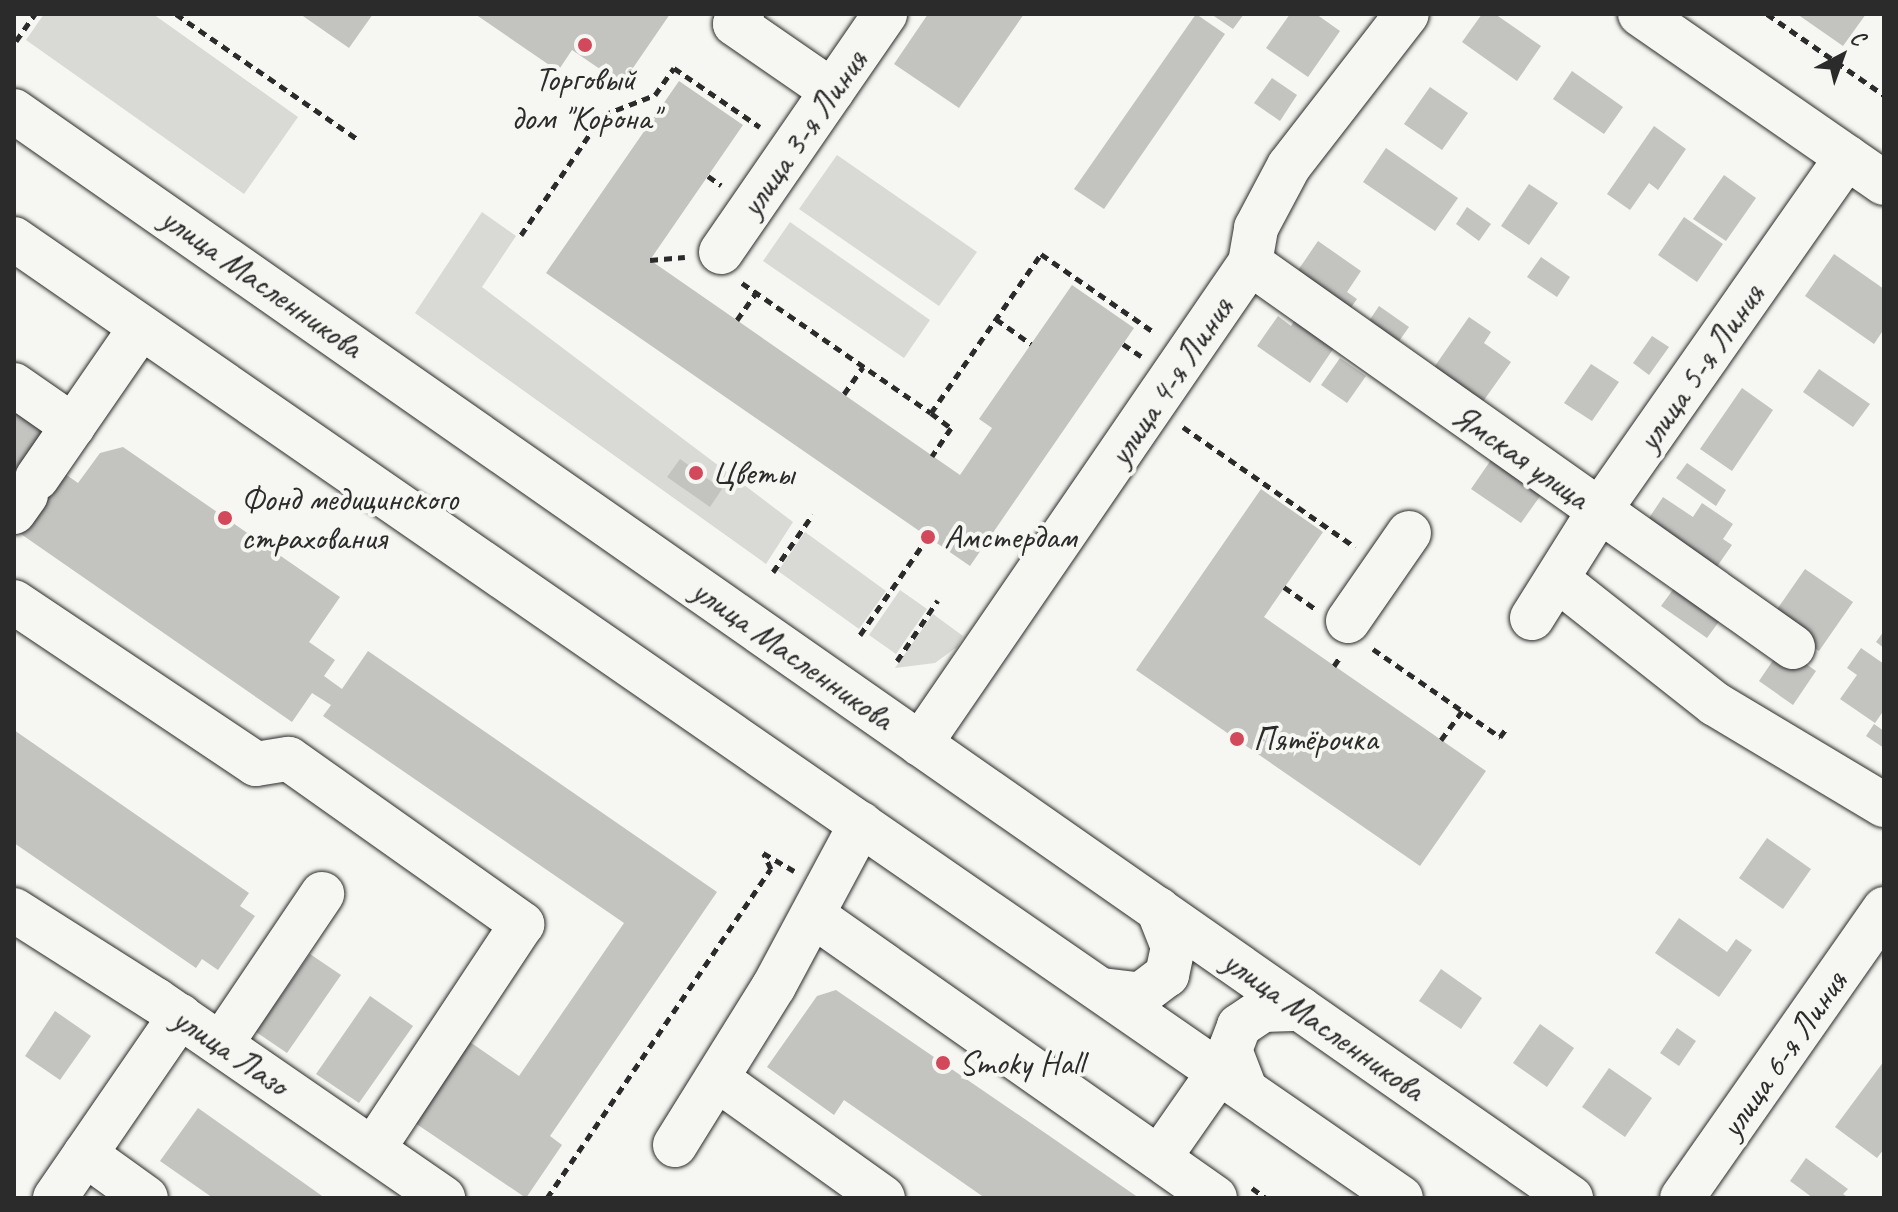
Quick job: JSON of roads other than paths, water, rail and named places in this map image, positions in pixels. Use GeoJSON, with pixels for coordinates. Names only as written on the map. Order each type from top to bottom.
{"type":"FeatureCollection","features":[{"type":"Feature","properties":{"kind":"main road"},"geometry":{"type":"LineString","coordinates":[[742,14],[735,24],[832,91]]}},
{"type":"Feature","properties":{"kind":"main road","name":"улица 3-я Линия"},"geometry":{"type":"LineString","coordinates":[[727,265],[832,91],[885,14]]}},
{"type":"Feature","properties":{"kind":"main road","name":"улица 4-я Линия"},"geometry":{"type":"LineString","coordinates":[[920,744],[1250,263],[1256,228],[1289,166],[1407,14]]}},
{"type":"Feature","properties":{"kind":"main road"},"geometry":{"type":"LineString","coordinates":[[1640,14],[1884,183]]}},
{"type":"Feature","properties":{"kind":"main road","name":"улица Масленникова"},"geometry":{"type":"LineString","coordinates":[[14,111],[1571,1198]]}},
{"type":"Feature","properties":{"kind":"main road","name":"улица 5-я Линия"},"geometry":{"type":"LineString","coordinates":[[1532,618],[1599,511],[1847,157]]}},
{"type":"Feature","properties":{"kind":"main road"},"geometry":{"type":"LineString","coordinates":[[14,239],[1401,1198]]}},
{"type":"Feature","properties":{"kind":"main road","name":"Ямская улица"},"geometry":{"type":"LineString","coordinates":[[1250,263],[1793,647]]}},
{"type":"Feature","properties":{"kind":"main road"},"geometry":{"type":"LineString","coordinates":[[26,495],[141,327]]}},
{"type":"Feature","properties":{"kind":"main road"},"geometry":{"type":"LineString","coordinates":[[14,385],[73,426]]}},
{"type":"Feature","properties":{"kind":"main road"},"geometry":{"type":"LineString","coordinates":[[1357,633],[1409,533]]}},
{"type":"Feature","properties":{"kind":"main road"},"geometry":{"type":"LineString","coordinates":[[1558,580],[1715,704],[1884,805]]}},
{"type":"Feature","properties":{"kind":"main road"},"geometry":{"type":"LineString","coordinates":[[14,602],[256,764],[289,759],[522,924],[373,1149]]}},
{"type":"Feature","properties":{"kind":"main road"},"geometry":{"type":"LineString","coordinates":[[675,1145],[814,916],[861,824]]}},
{"type":"Feature","properties":{"kind":"main road"},"geometry":{"type":"LineString","coordinates":[[221,1044],[322,894]]}},
{"type":"Feature","properties":{"kind":"main road"},"geometry":{"type":"LineString","coordinates":[[1102,990],[1140,995],[1167,975],[1173,947],[1158,909]]}},
{"type":"Feature","properties":{"kind":"main road","name":"улица 6-я Линия"},"geometry":{"type":"LineString","coordinates":[[1682,1198],[1884,909]]}},
{"type":"Feature","properties":{"kind":"main road","name":"улица Лазо"},"geometry":{"type":"LineString","coordinates":[[14,910],[180,1016],[443,1198]]}},
{"type":"Feature","properties":{"kind":"main road"},"geometry":{"type":"LineString","coordinates":[[814,916],[1215,1198]]}},
{"type":"Feature","properties":{"kind":"main road"},"geometry":{"type":"LineString","coordinates":[[1159,1158],[1232,1080],[1230,1050],[1239,1026],[1263,1010],[1300,1009]]}},
{"type":"Feature","properties":{"kind":"main road"},"geometry":{"type":"LineString","coordinates":[[55,1198],[180,1016]]}},
{"type":"Feature","properties":{"kind":"main road"},"geometry":{"type":"LineString","coordinates":[[717,1079],[883,1198]]}},
{"type":"Feature","properties":{"kind":"main road"},"geometry":{"type":"LineString","coordinates":[[85,1154],[146,1198]]}},
{"type":"Feature","properties":{"kind":"place","name":"Торговый дом \"Корона\""},"geometry":{"type":"Point","coordinates":[585,45]}},
{"type":"Feature","properties":{"kind":"place","name":"Цветы"},"geometry":{"type":"Point","coordinates":[696,473]}},
{"type":"Feature","properties":{"kind":"place","name":"Фонд медицинского страхования"},"geometry":{"type":"Point","coordinates":[225,518]}},
{"type":"Feature","properties":{"kind":"place","name":"Амстердам"},"geometry":{"type":"Point","coordinates":[928,537]}},
{"type":"Feature","properties":{"kind":"place","name":"Пятёрочка"},"geometry":{"type":"Point","coordinates":[1237,739]}},
{"type":"Feature","properties":{"kind":"place","name":"Smoky Hall"},"geometry":{"type":"Point","coordinates":[943,1063]}}]}
